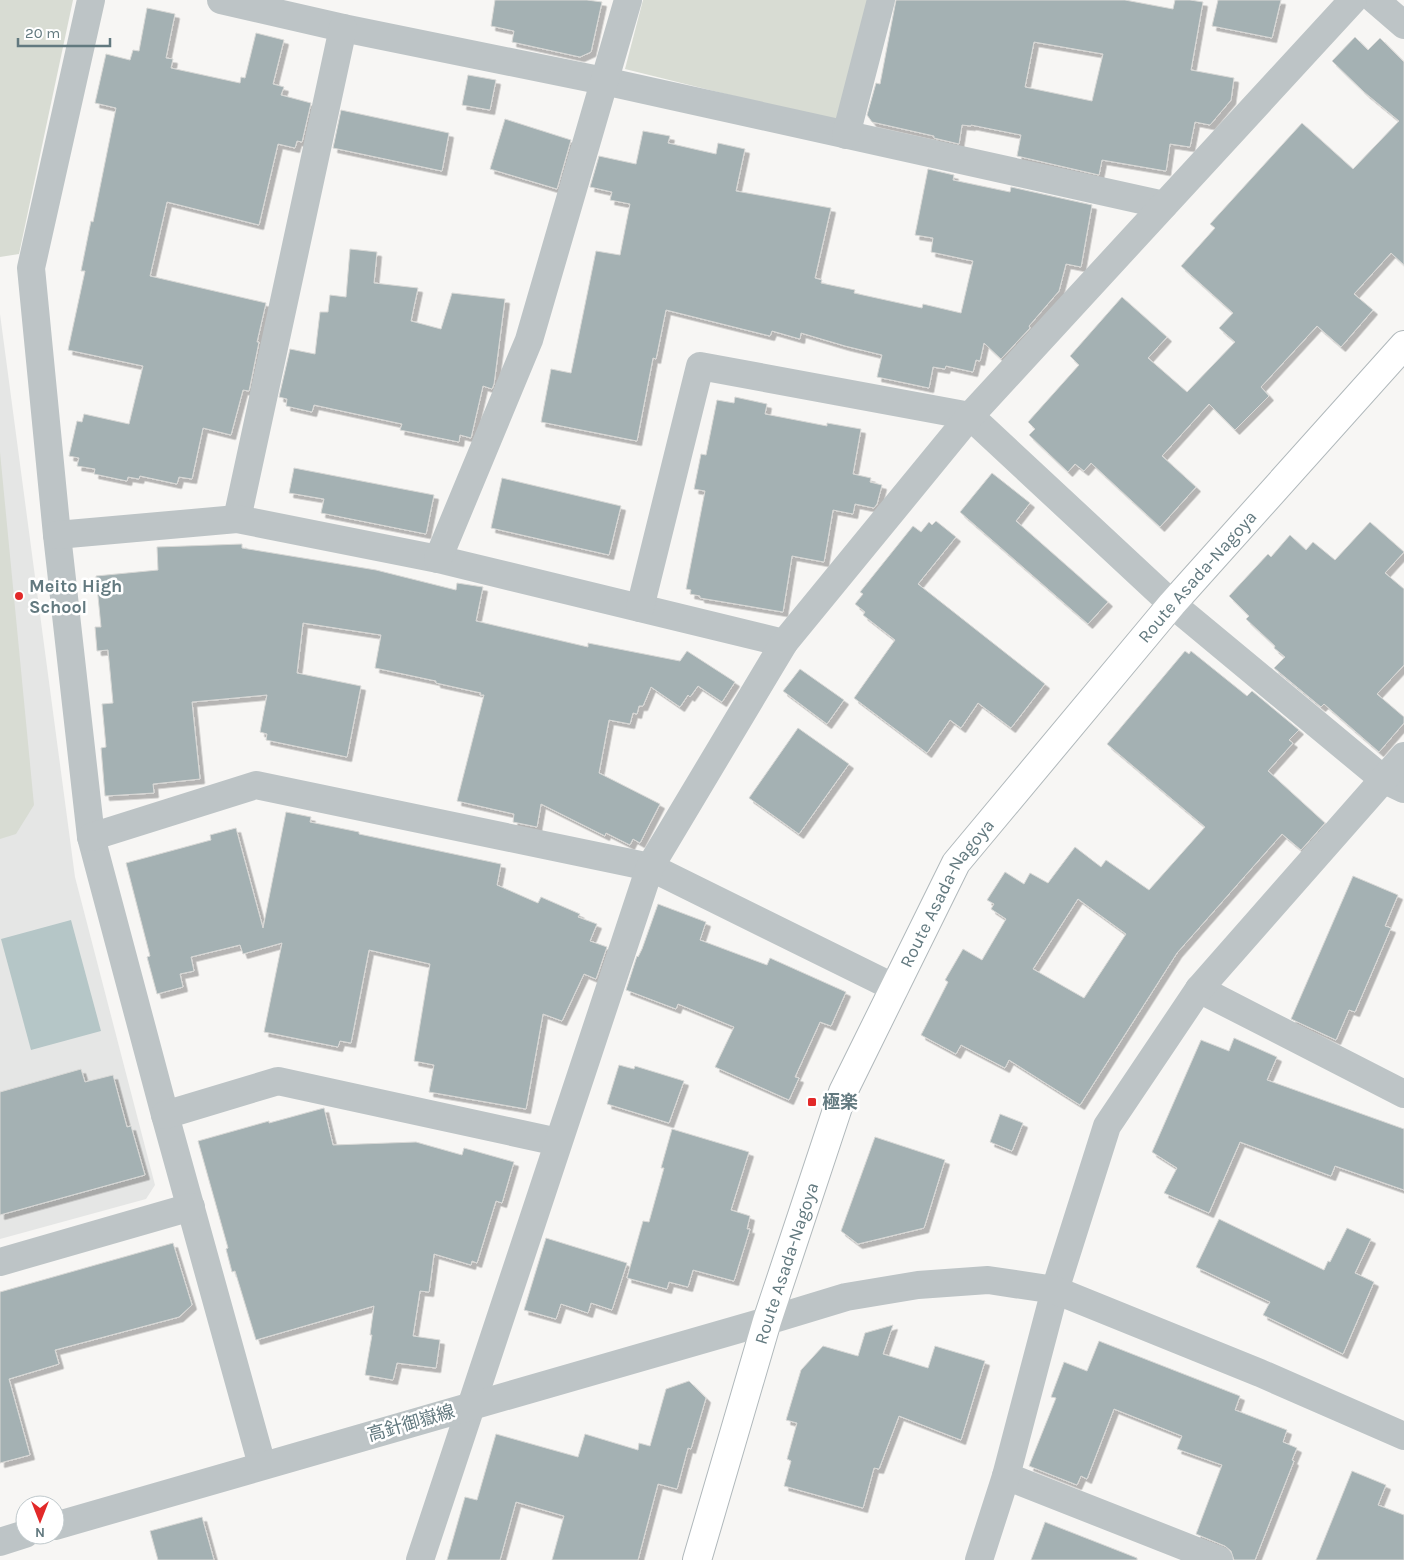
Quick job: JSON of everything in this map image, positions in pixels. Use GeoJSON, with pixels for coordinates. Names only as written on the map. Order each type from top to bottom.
{"type":"FeatureCollection","features":[{"type":"Feature","properties":{"kind":"main road","name":"Route Asada-Nagoya"},"geometry":{"type":"LineString","coordinates":[[697,1560],[767,1321],[843,1092],[956,863],[1172,604],[1404,346]]}},
{"type":"Feature","properties":{"kind":"street"},"geometry":{"type":"LineString","coordinates":[[92,0],[31,268],[91,836],[165,1115],[262,1465]]}},
{"type":"Feature","properties":{"kind":"street"},"geometry":{"type":"LineString","coordinates":[[221,0],[343,28],[604,82],[1164,206]]}},
{"type":"Feature","properties":{"kind":"street"},"geometry":{"type":"LineString","coordinates":[[438,559],[529,340],[628,0]]}},
{"type":"Feature","properties":{"kind":"street"},"geometry":{"type":"LineString","coordinates":[[846,135],[881,0]]}},
{"type":"Feature","properties":{"kind":"street"},"geometry":{"type":"LineString","coordinates":[[420,1560],[650,866],[784,643],[970,416],[1353,0]]}},
{"type":"Feature","properties":{"kind":"street"},"geometry":{"type":"LineString","coordinates":[[1375,0],[1404,25]]}},
{"type":"Feature","properties":{"kind":"street"},"geometry":{"type":"LineString","coordinates":[[237,520],[343,28]]}},
{"type":"Feature","properties":{"kind":"street"},"geometry":{"type":"LineString","coordinates":[[640,608],[700,366],[970,416],[1172,604],[1394,784]]}},
{"type":"Feature","properties":{"kind":"street"},"geometry":{"type":"LineString","coordinates":[[58,535],[237,520],[438,559],[784,643]]}},
{"type":"Feature","properties":{"kind":"street"},"geometry":{"type":"LineString","coordinates":[[980,1560],[1006,1476],[1055,1290],[1107,1126],[1199,989],[1394,784],[1404,756]]}},
{"type":"Feature","properties":{"kind":"street"},"geometry":{"type":"LineString","coordinates":[[91,836],[256,785],[650,866],[895,988]]}},
{"type":"Feature","properties":{"kind":"street"},"geometry":{"type":"LineString","coordinates":[[1199,989],[1404,1094]]}},
{"type":"Feature","properties":{"kind":"street"},"geometry":{"type":"LineString","coordinates":[[165,1115],[278,1081],[558,1142]]}},
{"type":"Feature","properties":{"kind":"street"},"geometry":{"type":"LineString","coordinates":[[0,1262],[191,1207]]}},
{"type":"Feature","properties":{"kind":"street","name":"高針御嶽線"},"geometry":{"type":"LineString","coordinates":[[65,1523],[846,1297],[918,1285],[988,1280],[1055,1290],[1260,1373],[1404,1436]]}},
{"type":"Feature","properties":{"kind":"street"},"geometry":{"type":"LineString","coordinates":[[1006,1476],[1219,1560]]}},
{"type":"Feature","properties":{"kind":"street"},"geometry":{"type":"LineString","coordinates":[[0,1542],[15,1537]]}},
{"type":"Feature","properties":{"kind":"shaded area"},"geometry":{"type":"Polygon","coordinates":[[[0,0],[73,0],[19,254],[0,257],[0,0]]]}},
{"type":"Feature","properties":{"kind":"shaded area"},"geometry":{"type":"Polygon","coordinates":[[[643,0],[868,0],[838,122],[625,69],[643,0]]]}},
{"type":"Feature","properties":{"kind":"shaded area","name":"Meito High School"},"geometry":{"type":"Polygon","coordinates":[[[0,314],[75,877],[155,1185],[146,1199],[0,1239],[0,314]]]}},
{"type":"Feature","properties":{"kind":"shaded area"},"geometry":{"type":"Polygon","coordinates":[[[0,452],[34,805],[16,834],[0,839],[0,452]]]}},
{"type":"Feature","properties":{"kind":"shaded area"},"geometry":{"type":"Polygon","coordinates":[[[71,920],[101,1031],[31,1050],[1,939],[71,920]]]}},
{"type":"Feature","properties":{"kind":"building"},"geometry":{"type":"Polygon","coordinates":[[[495,0],[587,0],[602,2],[591,52],[580,57],[512,42],[514,31],[491,26],[495,0]]]}},
{"type":"Feature","properties":{"kind":"building"},"geometry":{"type":"Polygon","coordinates":[[[896,0],[1125,0],[1173,9],[1175,0],[1203,2],[1191,70],[1234,78],[1231,100],[1210,125],[1195,122],[1190,147],[1170,144],[1166,171],[1102,160],[1099,175],[1017,156],[1021,135],[971,125],[962,125],[959,144],[934,138],[934,136],[872,122],[867,115],[876,83],[880,84],[896,0]],[[1034,42],[1025,87],[1092,101],[1103,54],[1034,42]]]}},
{"type":"Feature","properties":{"kind":"building"},"geometry":{"type":"Polygon","coordinates":[[[1218,0],[1281,0],[1272,38],[1212,26],[1218,0]]]}},
{"type":"Feature","properties":{"kind":"building"},"geometry":{"type":"Polygon","coordinates":[[[147,8],[175,14],[166,58],[173,59],[171,68],[240,83],[241,77],[245,78],[256,33],[284,40],[273,84],[284,87],[281,95],[311,103],[302,142],[297,141],[295,148],[278,144],[259,225],[167,202],[150,276],[266,303],[249,391],[243,390],[231,435],[203,428],[192,479],[179,477],[177,484],[140,476],[139,479],[128,477],[127,481],[94,474],[95,469],[77,466],[79,458],[69,456],[77,421],[82,422],[84,414],[129,424],[143,366],[68,350],[85,271],[81,271],[116,108],[95,103],[106,54],[130,60],[133,50],[139,51],[147,8]]]}},
{"type":"Feature","properties":{"kind":"building"},"geometry":{"type":"Polygon","coordinates":[[[1355,37],[1368,50],[1380,38],[1404,62],[1404,265],[1391,253],[1354,294],[1373,310],[1341,347],[1317,326],[1261,387],[1269,396],[1235,430],[1209,404],[1162,456],[1196,487],[1160,527],[1091,463],[1084,471],[1075,464],[1068,472],[1029,435],[1035,429],[1028,422],[1079,365],[1070,356],[1122,297],[1167,337],[1148,358],[1187,392],[1235,342],[1219,328],[1233,313],[1181,266],[1215,228],[1210,224],[1302,123],[1353,169],[1399,121],[1364,92],[1332,61],[1355,37]]]}},
{"type":"Feature","properties":{"kind":"building"},"geometry":{"type":"Polygon","coordinates":[[[468,75],[496,80],[490,110],[462,105],[468,75]]]}},
{"type":"Feature","properties":{"kind":"building"},"geometry":{"type":"Polygon","coordinates":[[[341,110],[449,133],[442,171],[333,148],[341,110]]]}},
{"type":"Feature","properties":{"kind":"building"},"geometry":{"type":"Polygon","coordinates":[[[505,119],[571,140],[557,189],[490,169],[505,119]]]}},
{"type":"Feature","properties":{"kind":"building"},"geometry":{"type":"Polygon","coordinates":[[[643,131],[670,136],[668,143],[716,154],[718,143],[745,149],[736,191],[831,208],[815,278],[822,280],[821,283],[855,290],[854,293],[922,308],[923,304],[961,313],[973,261],[931,252],[933,238],[915,235],[928,169],[954,175],[953,180],[1010,192],[1011,187],[1092,205],[1081,267],[1066,264],[1059,291],[1029,326],[1030,328],[1001,359],[984,343],[980,361],[976,360],[973,372],[946,366],[945,369],[933,367],[929,388],[877,377],[882,355],[801,333],[800,339],[772,331],[770,336],[666,310],[656,359],[653,358],[637,441],[541,422],[551,369],[571,373],[596,251],[620,255],[630,204],[610,200],[612,192],[590,187],[599,156],[636,164],[643,131]]]}},
{"type":"Feature","properties":{"kind":"building"},"geometry":{"type":"Polygon","coordinates":[[[350,249],[377,252],[374,283],[418,288],[411,321],[441,329],[452,293],[505,299],[494,384],[492,389],[483,386],[471,438],[460,435],[459,442],[400,430],[402,424],[314,405],[312,412],[286,406],[287,399],[279,397],[290,349],[315,354],[320,312],[328,312],[330,295],[346,297],[350,249]]]}},
{"type":"Feature","properties":{"kind":"building"},"geometry":{"type":"Polygon","coordinates":[[[735,397],[767,404],[765,414],[827,426],[827,423],[861,429],[853,474],[871,478],[870,482],[882,485],[877,504],[874,508],[855,504],[853,514],[833,510],[824,562],[792,556],[783,612],[700,598],[700,596],[690,594],[691,590],[686,589],[705,491],[694,489],[701,454],[706,455],[717,400],[734,403],[735,397]]]}},
{"type":"Feature","properties":{"kind":"building"},"geometry":{"type":"Polygon","coordinates":[[[294,468],[434,495],[426,534],[321,513],[324,499],[289,493],[294,468]]]}},
{"type":"Feature","properties":{"kind":"building"},"geometry":{"type":"Polygon","coordinates":[[[992,473],[1030,503],[1016,521],[1108,602],[1088,624],[960,512],[992,473]]]}},
{"type":"Feature","properties":{"kind":"building"},"geometry":{"type":"Polygon","coordinates":[[[502,478],[621,506],[609,555],[491,528],[502,478]]]}},
{"type":"Feature","properties":{"kind":"building"},"geometry":{"type":"Polygon","coordinates":[[[936,521],[956,537],[918,584],[1045,684],[1011,728],[978,703],[961,728],[950,720],[927,753],[854,698],[895,640],[863,615],[865,612],[855,604],[863,594],[860,592],[913,526],[921,532],[929,522],[932,525],[936,521]]]}},
{"type":"Feature","properties":{"kind":"building"},"geometry":{"type":"Polygon","coordinates":[[[1370,522],[1404,552],[1385,573],[1404,589],[1404,665],[1377,694],[1404,717],[1404,723],[1379,752],[1324,704],[1321,707],[1274,668],[1285,657],[1246,619],[1249,616],[1229,596],[1268,554],[1271,557],[1290,535],[1306,550],[1313,542],[1335,560],[1370,522]]]}},
{"type":"Feature","properties":{"kind":"building"},"geometry":{"type":"Polygon","coordinates":[[[242,544],[242,548],[376,570],[456,590],[457,583],[483,587],[476,621],[588,647],[588,643],[680,661],[687,651],[735,682],[722,702],[698,686],[690,697],[688,695],[680,707],[651,687],[643,706],[639,706],[637,714],[633,713],[630,724],[609,720],[599,773],[660,804],[640,843],[633,839],[630,845],[606,833],[605,836],[541,804],[537,827],[513,822],[514,814],[457,801],[484,695],[436,683],[436,681],[375,668],[381,635],[303,623],[297,673],[361,686],[347,757],[266,740],[267,734],[260,732],[267,695],[192,702],[200,779],[153,784],[154,793],[105,796],[101,748],[106,747],[102,704],[113,703],[108,650],[97,651],[95,627],[101,627],[96,576],[158,570],[157,547],[242,544]]]}},
{"type":"Feature","properties":{"kind":"building"},"geometry":{"type":"Polygon","coordinates":[[[1185,651],[1189,654],[1191,651],[1247,696],[1252,691],[1299,730],[1289,740],[1293,743],[1268,771],[1325,823],[1301,850],[1282,834],[1177,953],[1080,1105],[1009,1060],[1005,1068],[961,1045],[956,1054],[921,1035],[948,982],[945,980],[963,949],[982,960],[1006,919],[991,909],[994,904],[987,900],[1005,872],[1024,884],[1030,873],[1048,883],[1075,847],[1101,867],[1106,860],[1149,890],[1205,827],[1107,744],[1185,651]],[[1078,899],[1033,969],[1084,998],[1126,934],[1078,899]]]}},
{"type":"Feature","properties":{"kind":"building"},"geometry":{"type":"Polygon","coordinates":[[[800,669],[844,700],[827,724],[783,691],[800,669]]]}},
{"type":"Feature","properties":{"kind":"building"},"geometry":{"type":"Polygon","coordinates":[[[798,728],[849,764],[799,834],[749,798],[798,728]]]}},
{"type":"Feature","properties":{"kind":"building"},"geometry":{"type":"Polygon","coordinates":[[[286,812],[311,817],[310,822],[359,832],[359,834],[501,864],[497,885],[538,903],[541,897],[580,914],[578,917],[597,924],[590,941],[607,947],[596,979],[584,974],[562,1021],[543,1014],[526,1109],[429,1092],[434,1065],[414,1061],[430,964],[369,950],[351,1043],[340,1041],[338,1047],[264,1032],[282,943],[243,954],[240,945],[191,957],[194,971],[180,974],[183,987],[157,994],[147,957],[150,956],[126,863],[211,840],[210,835],[236,828],[263,928],[286,812]]]}},
{"type":"Feature","properties":{"kind":"building"},"geometry":{"type":"Polygon","coordinates":[[[1353,876],[1398,895],[1385,926],[1391,928],[1355,1012],[1349,1010],[1336,1040],[1291,1019],[1353,876]]]}},
{"type":"Feature","properties":{"kind":"building"},"geometry":{"type":"Polygon","coordinates":[[[658,904],[706,922],[700,940],[767,965],[770,958],[846,992],[831,1026],[820,1022],[795,1077],[799,1078],[789,1100],[715,1067],[734,1027],[678,1004],[676,1009],[626,990],[637,956],[642,949],[658,904]]]}},
{"type":"Feature","properties":{"kind":"building"},"geometry":{"type":"Polygon","coordinates":[[[1234,1038],[1277,1057],[1267,1080],[1404,1129],[1404,1190],[1335,1166],[1331,1176],[1240,1142],[1209,1213],[1164,1193],[1177,1168],[1152,1152],[1201,1040],[1229,1051],[1234,1038]]]}},
{"type":"Feature","properties":{"kind":"building"},"geometry":{"type":"Polygon","coordinates":[[[619,1065],[634,1069],[635,1066],[684,1081],[669,1123],[607,1104],[619,1065]]]}},
{"type":"Feature","properties":{"kind":"building"},"geometry":{"type":"Polygon","coordinates":[[[81,1069],[85,1082],[113,1075],[127,1127],[131,1126],[145,1175],[0,1215],[0,1092],[81,1069]]]}},
{"type":"Feature","properties":{"kind":"building"},"geometry":{"type":"Polygon","coordinates":[[[324,1108],[333,1145],[416,1142],[462,1155],[464,1148],[514,1162],[502,1203],[496,1201],[477,1263],[472,1261],[471,1265],[434,1254],[429,1292],[420,1291],[413,1336],[440,1340],[436,1368],[397,1363],[393,1380],[365,1375],[372,1335],[370,1335],[374,1306],[256,1340],[235,1271],[232,1272],[226,1249],[228,1248],[198,1141],[324,1108]]]}},
{"type":"Feature","properties":{"kind":"building"},"geometry":{"type":"Polygon","coordinates":[[[1000,1114],[1023,1123],[1012,1151],[990,1142],[1000,1114]]]}},
{"type":"Feature","properties":{"kind":"building"},"geometry":{"type":"Polygon","coordinates":[[[672,1129],[749,1152],[731,1210],[750,1216],[747,1229],[750,1229],[734,1281],[693,1270],[688,1287],[669,1282],[667,1289],[627,1278],[643,1221],[649,1222],[664,1168],[661,1168],[672,1129]]]}},
{"type":"Feature","properties":{"kind":"building"},"geometry":{"type":"Polygon","coordinates":[[[875,1137],[945,1160],[924,1228],[858,1244],[841,1231],[875,1137]]]}},
{"type":"Feature","properties":{"kind":"building"},"geometry":{"type":"Polygon","coordinates":[[[1219,1219],[1324,1270],[1347,1228],[1371,1239],[1355,1273],[1374,1282],[1343,1354],[1263,1315],[1270,1302],[1196,1267],[1219,1219]]]}},
{"type":"Feature","properties":{"kind":"building"},"geometry":{"type":"Polygon","coordinates":[[[546,1238],[627,1263],[612,1310],[591,1303],[588,1313],[561,1304],[556,1319],[524,1310],[546,1238]]]}},
{"type":"Feature","properties":{"kind":"building"},"geometry":{"type":"Polygon","coordinates":[[[173,1243],[192,1305],[179,1317],[55,1350],[59,1364],[9,1379],[30,1455],[0,1463],[0,1292],[173,1243]]]}},
{"type":"Feature","properties":{"kind":"building"},"geometry":{"type":"Polygon","coordinates":[[[893,1325],[883,1354],[928,1368],[935,1346],[985,1361],[961,1440],[899,1416],[879,1469],[874,1468],[863,1508],[784,1486],[791,1461],[787,1459],[797,1423],[786,1420],[801,1370],[823,1346],[858,1356],[865,1333],[893,1325]]]}},
{"type":"Feature","properties":{"kind":"building"},"geometry":{"type":"Polygon","coordinates":[[[1099,1341],[1240,1396],[1235,1410],[1287,1430],[1283,1442],[1297,1448],[1292,1460],[1294,1461],[1255,1560],[1234,1560],[1231,1551],[1225,1546],[1196,1534],[1222,1465],[1177,1449],[1182,1436],[1114,1409],[1087,1479],[1081,1476],[1077,1485],[1029,1466],[1056,1398],[1051,1397],[1064,1362],[1087,1371],[1099,1341]]]}},
{"type":"Feature","properties":{"kind":"building"},"geometry":{"type":"Polygon","coordinates":[[[689,1381],[706,1398],[691,1449],[688,1448],[677,1489],[658,1484],[638,1560],[552,1560],[564,1516],[516,1502],[500,1560],[447,1560],[465,1497],[477,1500],[496,1434],[578,1457],[585,1434],[638,1450],[639,1443],[650,1446],[666,1389],[689,1381]]]}},
{"type":"Feature","properties":{"kind":"building"},"geometry":{"type":"Polygon","coordinates":[[[1352,1471],[1386,1485],[1378,1505],[1404,1515],[1404,1560],[1316,1560],[1352,1471]]]}},
{"type":"Feature","properties":{"kind":"building"},"geometry":{"type":"Polygon","coordinates":[[[202,1517],[214,1560],[158,1560],[150,1531],[202,1517]]]}},
{"type":"Feature","properties":{"kind":"building"},"geometry":{"type":"Polygon","coordinates":[[[1045,1522],[1137,1558],[1137,1560],[1031,1560],[1045,1522]]]}},
{"type":"Feature","properties":{"kind":"place","name":"Meito High School"},"geometry":{"type":"Point","coordinates":[19,596]}},
{"type":"Feature","properties":{"kind":"place","name":"極楽"},"geometry":{"type":"Point","coordinates":[812,1102]}}]}
